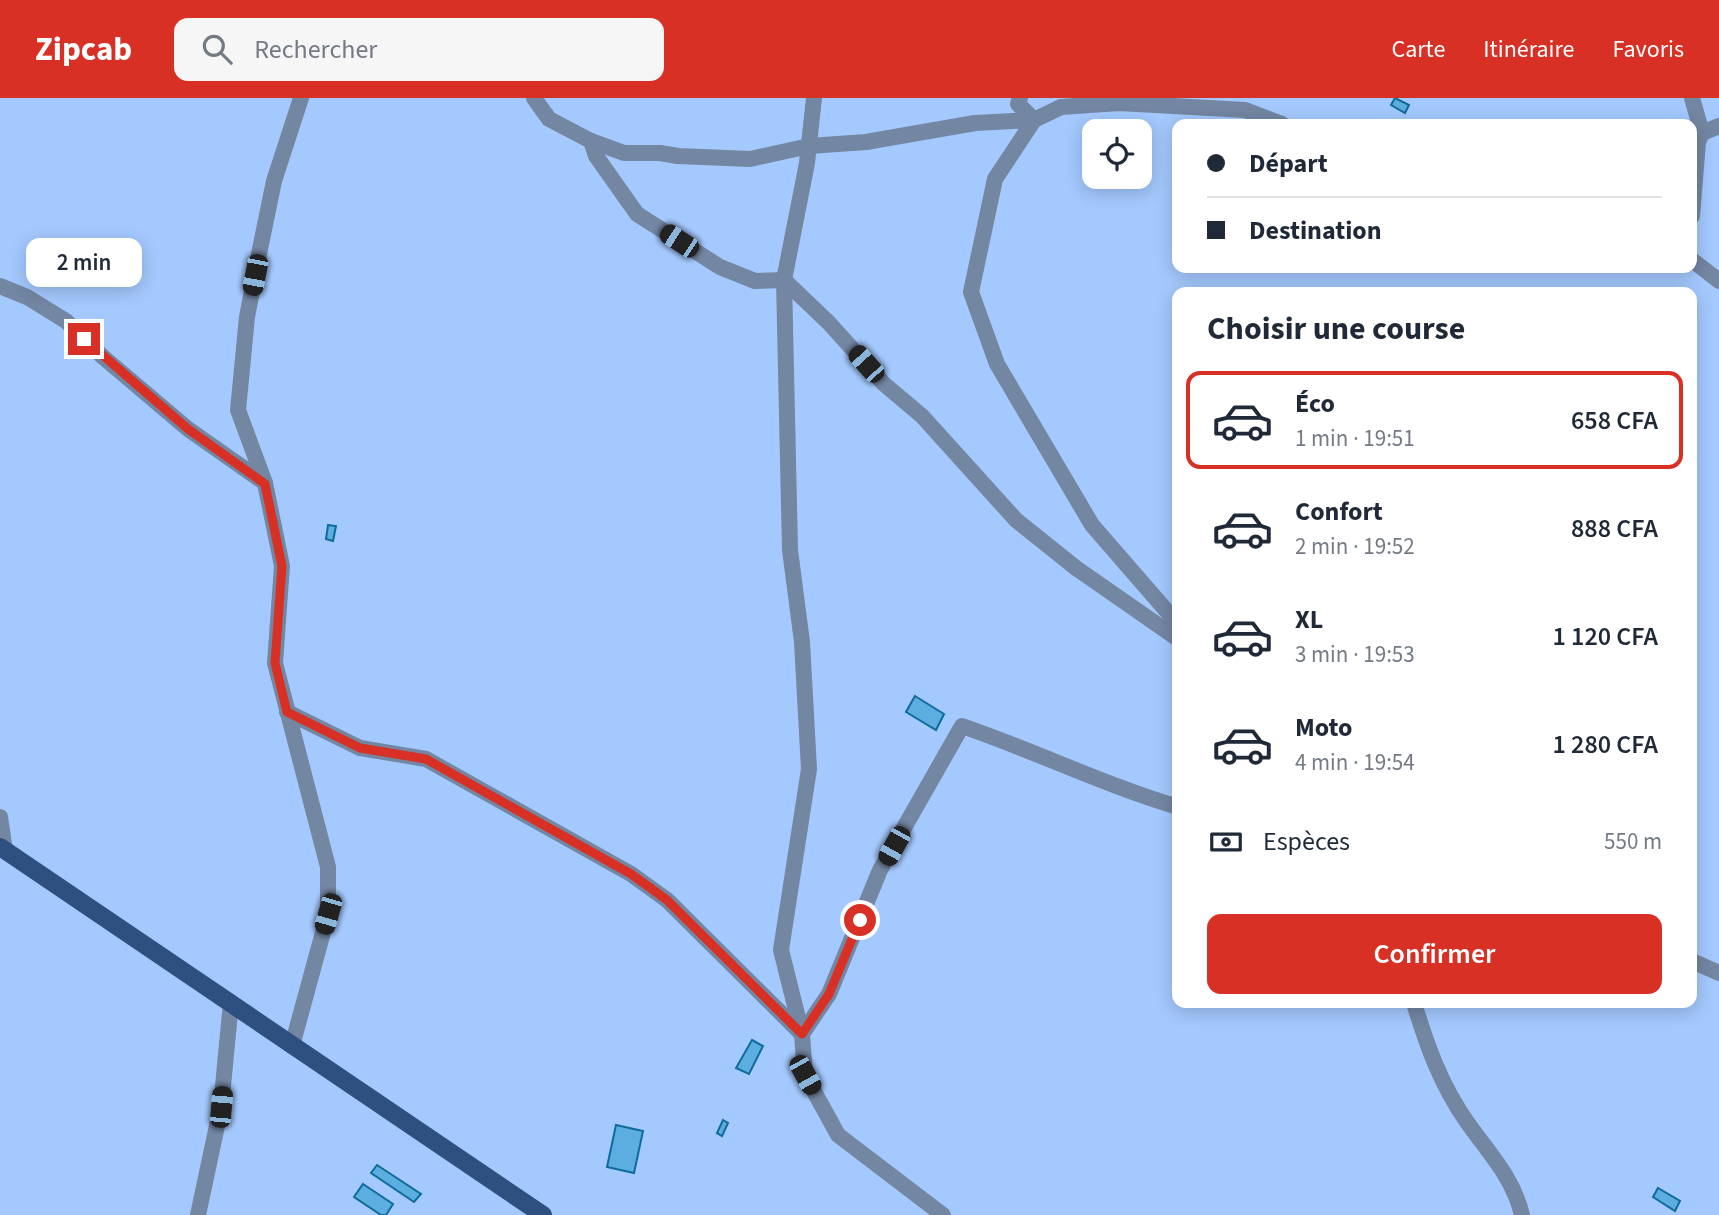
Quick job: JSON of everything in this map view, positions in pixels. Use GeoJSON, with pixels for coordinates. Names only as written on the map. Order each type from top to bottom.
{"type":"FeatureCollection","features":[{"type":"Feature","properties":{"kind":"main road"},"geometry":{"type":"LineString","coordinates":[[3,849],[543,1215]]}},
{"type":"Feature","properties":{"kind":"street"},"geometry":{"type":"LineString","coordinates":[[292,1046],[328,914],[328,867],[275,663],[282,566],[265,484],[238,410],[244,344],[274,181],[301,98]]}},
{"type":"Feature","properties":{"kind":"street"},"geometry":{"type":"LineString","coordinates":[[534,98],[549,119],[591,141],[624,153],[750,159],[809,146],[866,142],[975,123],[1034,120],[1061,107],[1132,104],[1245,110],[1269,119]]}},
{"type":"Feature","properties":{"kind":"street"},"geometry":{"type":"LineString","coordinates":[[814,98],[809,146],[784,281],[790,550],[802,642],[810,769],[781,950],[802,1034],[805,1075],[838,1135],[943,1215]]}},
{"type":"Feature","properties":{"kind":"street"},"geometry":{"type":"LineString","coordinates":[[1020,98],[1018,104],[1034,120]]}},
{"type":"Feature","properties":{"kind":"street"},"geometry":{"type":"LineString","coordinates":[[1692,98],[1702,133],[1697,154]]}},
{"type":"Feature","properties":{"kind":"street"},"geometry":{"type":"LineString","coordinates":[[1034,120],[995,179],[971,292],[997,364],[1092,525],[1172,617]]}},
{"type":"Feature","properties":{"kind":"street"},"geometry":{"type":"LineString","coordinates":[[1702,133],[1719,126]]}},
{"type":"Feature","properties":{"kind":"street"},"geometry":{"type":"LineString","coordinates":[[591,141],[596,156],[637,214],[720,267],[755,281],[784,281],[829,323],[884,384],[922,416],[1016,520],[1076,568],[1172,635]]}},
{"type":"Feature","properties":{"kind":"street"},"geometry":{"type":"LineString","coordinates":[[1697,264],[1719,281]]}},
{"type":"Feature","properties":{"kind":"street"},"geometry":{"type":"LineString","coordinates":[[0,285],[27,297],[66,321],[103,357],[188,429],[265,484]]}},
{"type":"Feature","properties":{"kind":"street"},"geometry":{"type":"LineString","coordinates":[[287,712],[360,748],[426,759],[631,874],[675,908],[802,1034]]}},
{"type":"Feature","properties":{"kind":"street"},"geometry":{"type":"LineString","coordinates":[[802,1034],[829,994],[880,870],[962,726],[1033,750],[1134,794],[1172,805]]}},
{"type":"Feature","properties":{"kind":"street"},"geometry":{"type":"LineString","coordinates":[[0,817],[3,849]]}},
{"type":"Feature","properties":{"kind":"street"},"geometry":{"type":"LineString","coordinates":[[1697,963],[1719,973]]}},
{"type":"Feature","properties":{"kind":"street"},"geometry":{"type":"LineString","coordinates":[[198,1215],[221,1107],[231,1002]]}},
{"type":"Feature","properties":{"kind":"street"},"geometry":{"type":"LineString","coordinates":[[1416,1008],[1434,1065],[1468,1122],[1501,1163],[1522,1215]]}},
{"type":"Feature","properties":{"kind":"building"},"geometry":{"type":"Polygon","coordinates":[[[1395,98],[1409,105],[1405,113],[1391,105],[1395,98]]]}},
{"type":"Feature","properties":{"kind":"building"},"geometry":{"type":"Polygon","coordinates":[[[328,525],[336,526],[333,541],[326,539],[328,525]]]}},
{"type":"Feature","properties":{"kind":"building"},"geometry":{"type":"Polygon","coordinates":[[[915,696],[944,714],[936,730],[906,712],[915,696]]]}},
{"type":"Feature","properties":{"kind":"building"},"geometry":{"type":"Polygon","coordinates":[[[752,1040],[763,1046],[749,1074],[736,1068],[752,1040]]]}},
{"type":"Feature","properties":{"kind":"building"},"geometry":{"type":"Polygon","coordinates":[[[723,1120],[728,1123],[722,1136],[717,1133],[723,1120]]]}},
{"type":"Feature","properties":{"kind":"building"},"geometry":{"type":"Polygon","coordinates":[[[616,1125],[643,1131],[634,1173],[607,1167],[616,1125]]]}},
{"type":"Feature","properties":{"kind":"building"},"geometry":{"type":"Polygon","coordinates":[[[377,1165],[421,1194],[414,1202],[371,1173],[377,1165]]]}},
{"type":"Feature","properties":{"kind":"building"},"geometry":{"type":"Polygon","coordinates":[[[363,1184],[393,1204],[386,1215],[381,1215],[354,1197],[363,1184]]]}},
{"type":"Feature","properties":{"kind":"building"},"geometry":{"type":"Polygon","coordinates":[[[1658,1188],[1680,1201],[1675,1211],[1653,1197],[1658,1188]]]}},
{"type":"Feature","properties":{"kind":"route"},"geometry":{"type":"LineString","coordinates":[[84,339],[188,429],[265,484],[282,566],[275,663],[287,712],[360,748],[426,759],[631,874],[667,900],[802,1034],[829,994],[860,920]]}}]}
